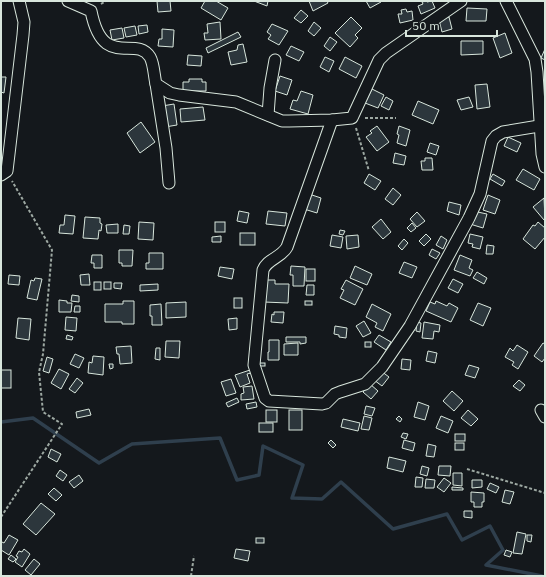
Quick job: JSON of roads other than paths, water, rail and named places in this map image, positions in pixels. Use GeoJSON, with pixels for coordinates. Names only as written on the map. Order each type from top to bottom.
{"type":"FeatureCollection","features":[{"type":"Feature","properties":{"kind":"street"},"geometry":{"type":"LineString","coordinates":[[4,173],[23,35],[24,22],[19,1]]}},
{"type":"Feature","properties":{"kind":"street"},"geometry":{"type":"LineString","coordinates":[[68,1],[91,10],[96,29],[104,42],[118,49],[137,49],[147,54],[151,58],[166,148],[169,183]]}},
{"type":"Feature","properties":{"kind":"street"},"geometry":{"type":"LineString","coordinates":[[156,84],[179,95],[236,102],[282,121],[352,118],[379,60],[461,1]]}},
{"type":"Feature","properties":{"kind":"street"},"geometry":{"type":"LineString","coordinates":[[506,1],[535,59],[537,72],[539,126],[545,167]]}},
{"type":"Feature","properties":{"kind":"street"},"geometry":{"type":"LineString","coordinates":[[268,115],[270,88],[275,60]]}},
{"type":"Feature","properties":{"kind":"street"},"geometry":{"type":"LineString","coordinates":[[332,120],[288,247],[284,253],[265,265],[263,270],[254,365],[265,398],[269,401],[322,404],[326,403],[335,394],[365,384],[373,376],[387,360],[410,326],[469,218],[483,186],[492,141],[496,136],[503,132],[539,126]]}},
{"type":"Feature","properties":{"kind":"waterway"},"geometry":{"type":"LineString","coordinates":[[1,422],[33,418],[99,463],[132,444],[220,438],[237,480],[259,475],[263,446],[303,465],[292,498],[322,499],[341,482],[393,529],[447,514],[462,540],[490,526],[503,550],[486,565],[542,576]]}}]}
